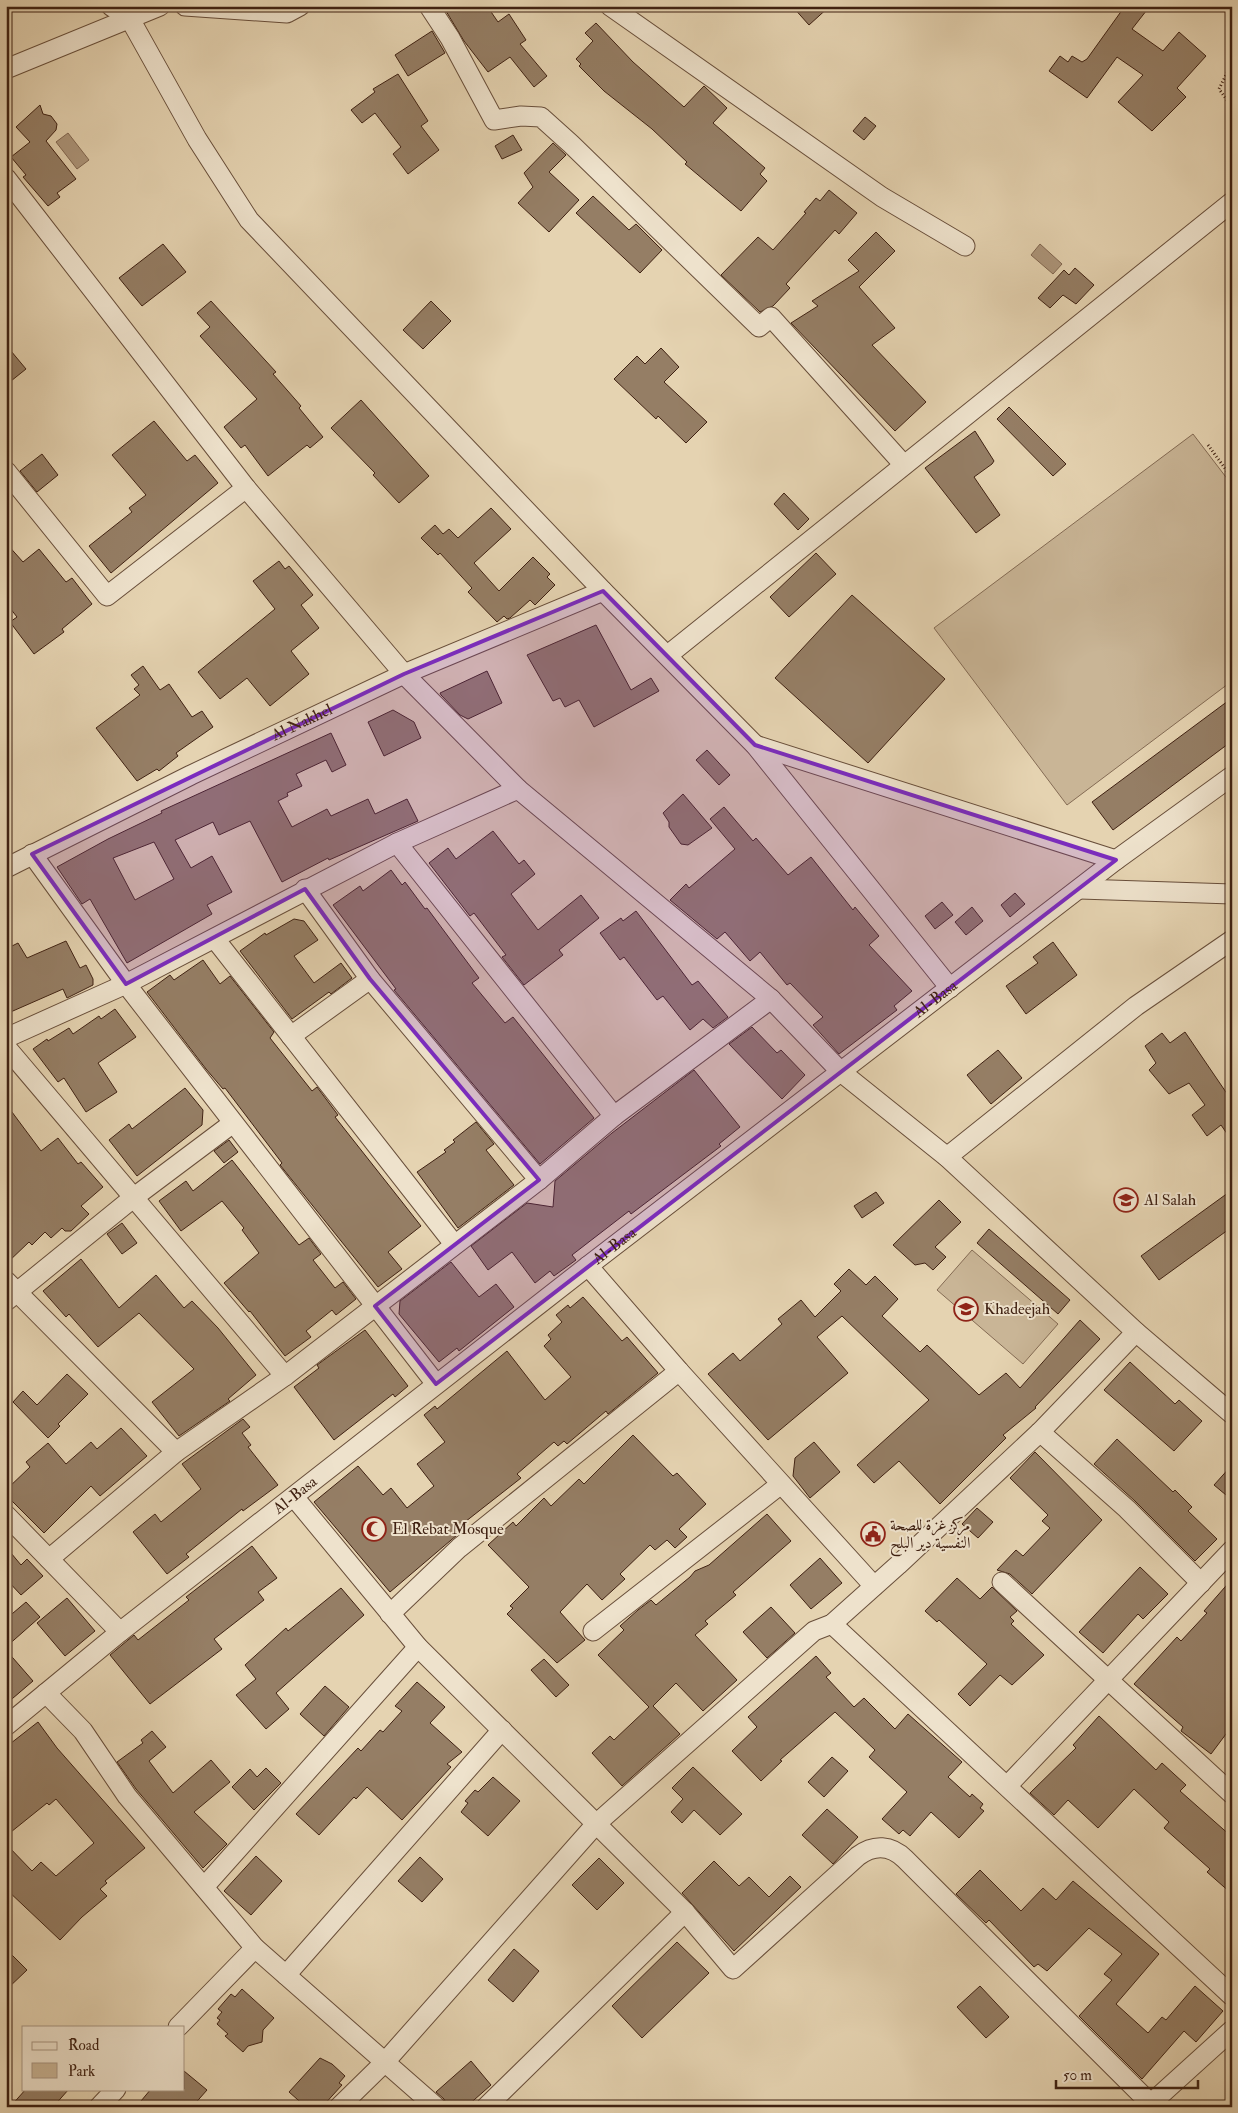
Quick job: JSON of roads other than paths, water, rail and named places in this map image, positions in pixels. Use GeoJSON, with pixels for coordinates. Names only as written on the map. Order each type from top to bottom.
{"type":"FeatureCollection","features":[{"type":"Feature","properties":{"kind":"street"},"geometry":{"type":"LineString","coordinates":[[111,6],[130,19],[197,138],[249,220],[603,591],[755,745],[950,988]]}},
{"type":"Feature","properties":{"kind":"street"},"geometry":{"type":"LineString","coordinates":[[6,69],[160,6]]}},
{"type":"Feature","properties":{"kind":"street"},"geometry":{"type":"LineString","coordinates":[[185,6],[287,13],[300,6]]}},
{"type":"Feature","properties":{"kind":"street"},"geometry":{"type":"LineString","coordinates":[[429,6],[450,38],[494,120],[521,116],[541,117],[759,327],[770,317],[904,465]]}},
{"type":"Feature","properties":{"kind":"street"},"geometry":{"type":"LineString","coordinates":[[610,6],[882,196],[966,246]]}},
{"type":"Feature","properties":{"kind":"street"},"geometry":{"type":"LineString","coordinates":[[6,178],[246,488],[404,674],[518,790],[770,999],[840,1072],[947,1157],[1136,1332],[1232,1414]]}},
{"type":"Feature","properties":{"kind":"street"},"geometry":{"type":"LineString","coordinates":[[668,655],[1232,202]]}},
{"type":"Feature","properties":{"kind":"street"},"geometry":{"type":"LineString","coordinates":[[6,471],[107,596],[246,488]]}},
{"type":"Feature","properties":{"kind":"street","name":"Al Nakhel"},"geometry":{"type":"LineString","coordinates":[[6,868],[191,775],[404,674],[603,591]]}},
{"type":"Feature","properties":{"kind":"street"},"geometry":{"type":"LineString","coordinates":[[755,745],[1116,860]]}},
{"type":"Feature","properties":{"kind":"street","name":"Al-Basa"},"geometry":{"type":"LineString","coordinates":[[6,1726],[120,1632],[294,1498],[436,1384],[588,1266],[1116,860],[1232,776]]}},
{"type":"Feature","properties":{"kind":"street"},"geometry":{"type":"LineString","coordinates":[[6,1038],[126,984],[215,939],[305,889],[397,843],[518,790]]}},
{"type":"Feature","properties":{"kind":"street"},"geometry":{"type":"LineString","coordinates":[[397,843],[614,1116]]}},
{"type":"Feature","properties":{"kind":"street"},"geometry":{"type":"LineString","coordinates":[[32,854],[126,984],[436,1384]]}},
{"type":"Feature","properties":{"kind":"street"},"geometry":{"type":"LineString","coordinates":[[305,889],[370,979],[539,1180]]}},
{"type":"Feature","properties":{"kind":"street"},"geometry":{"type":"LineString","coordinates":[[1080,889],[1232,894]]}},
{"type":"Feature","properties":{"kind":"street"},"geometry":{"type":"LineString","coordinates":[[215,939],[454,1244]]}},
{"type":"Feature","properties":{"kind":"street"},"geometry":{"type":"LineString","coordinates":[[947,1157],[1136,1006],[1232,940]]}},
{"type":"Feature","properties":{"kind":"street"},"geometry":{"type":"LineString","coordinates":[[291,1036],[370,979]]}},
{"type":"Feature","properties":{"kind":"street"},"geometry":{"type":"LineString","coordinates":[[49,1559],[176,1452],[285,1376],[539,1180],[614,1116],[770,999]]}},
{"type":"Feature","properties":{"kind":"street"},"geometry":{"type":"LineString","coordinates":[[6,1047],[285,1376]]}},
{"type":"Feature","properties":{"kind":"street"},"geometry":{"type":"LineString","coordinates":[[176,1452],[10,1291],[234,1123]]}},
{"type":"Feature","properties":{"kind":"street"},"geometry":{"type":"LineString","coordinates":[[588,1266],[679,1371],[874,1586]]}},
{"type":"Feature","properties":{"kind":"street"},"geometry":{"type":"LineString","coordinates":[[338,2107],[384,2063],[596,1824],[814,1631],[832,1624],[874,1586],[1040,1432],[1136,1332]]}},
{"type":"Feature","properties":{"kind":"street"},"geometry":{"type":"LineString","coordinates":[[390,1614],[459,1548],[679,1371]]}},
{"type":"Feature","properties":{"kind":"street"},"geometry":{"type":"LineString","coordinates":[[1040,1432],[1127,1510],[1201,1583]]}},
{"type":"Feature","properties":{"kind":"street"},"geometry":{"type":"LineString","coordinates":[[593,1631],[780,1484]]}},
{"type":"Feature","properties":{"kind":"street"},"geometry":{"type":"LineString","coordinates":[[294,1498],[418,1647],[684,1912],[734,1969],[858,1856],[872,1848],[880,1847],[894,1850],[912,1866],[1148,2105],[1232,2030]]}},
{"type":"Feature","properties":{"kind":"street"},"geometry":{"type":"LineString","coordinates":[[6,1515],[120,1632]]}},
{"type":"Feature","properties":{"kind":"street"},"geometry":{"type":"LineString","coordinates":[[1008,1785],[1232,1550]]}},
{"type":"Feature","properties":{"kind":"street"},"geometry":{"type":"LineString","coordinates":[[1002,1582],[1108,1682],[1232,1794]]}},
{"type":"Feature","properties":{"kind":"street"},"geometry":{"type":"LineString","coordinates":[[832,1624],[1008,1785],[1232,1996]]}},
{"type":"Feature","properties":{"kind":"street"},"geometry":{"type":"LineString","coordinates":[[204,1887],[418,1647]]}},
{"type":"Feature","properties":{"kind":"street"},"geometry":{"type":"LineString","coordinates":[[46,1693],[83,1731],[127,1796],[254,1948],[436,2107]]}},
{"type":"Feature","properties":{"kind":"street"},"geometry":{"type":"LineString","coordinates":[[286,1975],[502,1730]]}},
{"type":"Feature","properties":{"kind":"street"},"geometry":{"type":"LineString","coordinates":[[486,2107],[684,1912]]}},
{"type":"Feature","properties":{"kind":"street"},"geometry":{"type":"LineString","coordinates":[[179,2026],[254,1948]]}},
{"type":"Feature","properties":{"kind":"street"},"geometry":{"type":"LineString","coordinates":[[99,2107],[115,2090]]}},
{"type":"Feature","properties":{"kind":"place","name":"Al Salah"},"geometry":{"type":"Point","coordinates":[1126,1200]}},
{"type":"Feature","properties":{"kind":"place","name":"Khadeejah"},"geometry":{"type":"Point","coordinates":[966,1309]}},
{"type":"Feature","properties":{"kind":"place","name":"El Rebat Mosque"},"geometry":{"type":"Point","coordinates":[374,1529]}},
{"type":"Feature","properties":{"kind":"place","name":"مركز غزة للصحة النفسية دير البلح"},"geometry":{"type":"Point","coordinates":[873,1534]}}]}
